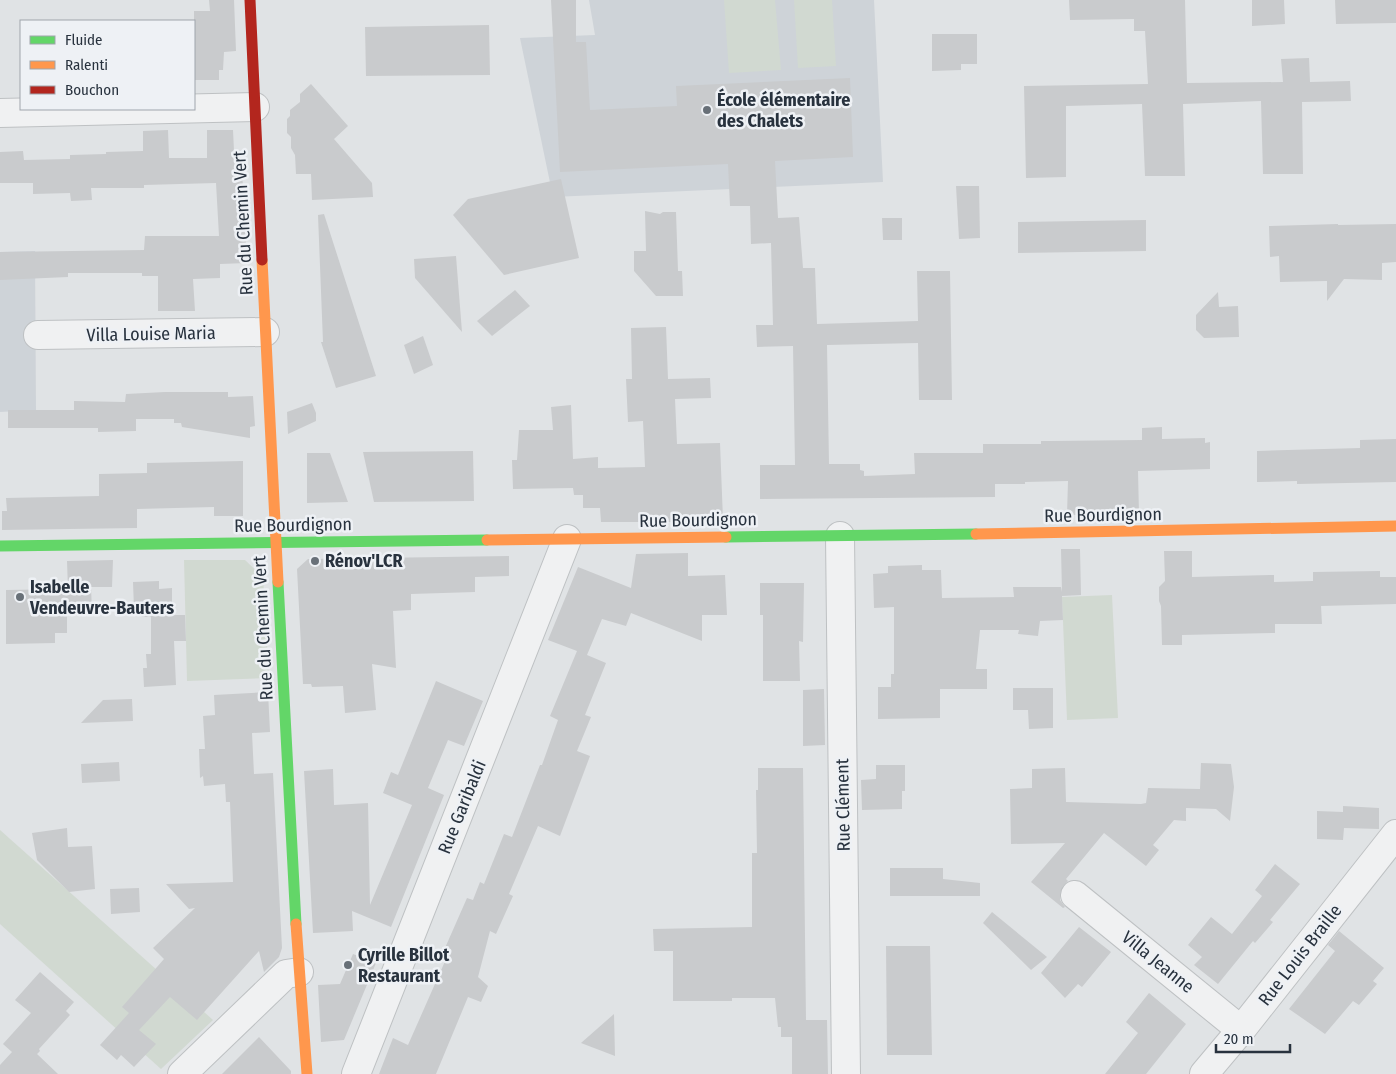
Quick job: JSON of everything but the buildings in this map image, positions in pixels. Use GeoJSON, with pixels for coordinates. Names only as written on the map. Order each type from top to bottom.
{"type":"FeatureCollection","features":[{"type":"Feature","properties":{"kind":"street","name":"Rue du Chemin Vert"},"geometry":{"type":"LineString","coordinates":[[250,0],[276,543],[299,972],[307,1074]]}},
{"type":"Feature","properties":{"kind":"street"},"geometry":{"type":"LineString","coordinates":[[195,108],[255,107]]}},
{"type":"Feature","properties":{"kind":"street"},"geometry":{"type":"LineString","coordinates":[[0,113],[128,110]]}},
{"type":"Feature","properties":{"kind":"street","name":"Villa Louise Maria"},"geometry":{"type":"LineString","coordinates":[[38,335],[265,332]]}},
{"type":"Feature","properties":{"kind":"street","name":"Rue Bourdignon"},"geometry":{"type":"LineString","coordinates":[[0,546],[840,536],[1396,526]]}},
{"type":"Feature","properties":{"kind":"street","name":"Rue Clément"},"geometry":{"type":"LineString","coordinates":[[840,536],[846,1074]]}},
{"type":"Feature","properties":{"kind":"street","name":"Rue Garibaldi"},"geometry":{"type":"LineString","coordinates":[[356,1074],[567,539]]}},
{"type":"Feature","properties":{"kind":"street","name":"Rue Louis Braille"},"geometry":{"type":"LineString","coordinates":[[1204,1074],[1396,834]]}},
{"type":"Feature","properties":{"kind":"street","name":"Villa Jeanne"},"geometry":{"type":"LineString","coordinates":[[1075,895],[1241,1030]]}},
{"type":"Feature","properties":{"kind":"street"},"geometry":{"type":"LineString","coordinates":[[182,1074],[286,974],[299,972]]}},
{"type":"Feature","properties":{"kind":"shaded area","name":"École élémentaire des Chalets"},"geometry":{"type":"Polygon","coordinates":[[[589,0],[874,0],[883,182],[553,197],[520,38],[595,35],[589,0]]]}},
{"type":"Feature","properties":{"kind":"shaded area"},"geometry":{"type":"Polygon","coordinates":[[[724,0],[775,0],[781,70],[729,73],[724,0]]]}},
{"type":"Feature","properties":{"kind":"shaded area"},"geometry":{"type":"Polygon","coordinates":[[[794,0],[832,0],[836,66],[798,68],[794,0]]]}},
{"type":"Feature","properties":{"kind":"shaded area"},"geometry":{"type":"Polygon","coordinates":[[[35,251],[36,410],[0,412],[0,252],[35,251]]]}},
{"type":"Feature","properties":{"kind":"shaded area"},"geometry":{"type":"Polygon","coordinates":[[[184,560],[245,560],[263,577],[269,678],[187,681],[184,560]]]}},
{"type":"Feature","properties":{"kind":"shaded area"},"geometry":{"type":"Polygon","coordinates":[[[1112,595],[1118,718],[1067,720],[1062,597],[1112,595]]]}},
{"type":"Feature","properties":{"kind":"shaded area"},"geometry":{"type":"Polygon","coordinates":[[[0,830],[213,1020],[161,1069],[0,924],[0,830]]]}},
{"type":"Feature","properties":{"kind":"traffic: fast"},"geometry":{"type":"LineString","coordinates":[[726,537],[976,534]]}},
{"type":"Feature","properties":{"kind":"traffic: fast"},"geometry":{"type":"LineString","coordinates":[[0,546],[487,540]]}},
{"type":"Feature","properties":{"kind":"traffic: fast"},"geometry":{"type":"LineString","coordinates":[[278,582],[296,924]]}},
{"type":"Feature","properties":{"kind":"traffic: slow"},"geometry":{"type":"LineString","coordinates":[[262,260],[278,582]]}},
{"type":"Feature","properties":{"kind":"traffic: slow"},"geometry":{"type":"LineString","coordinates":[[976,534],[1396,526]]}},
{"type":"Feature","properties":{"kind":"traffic: slow"},"geometry":{"type":"LineString","coordinates":[[487,540],[726,537]]}},
{"type":"Feature","properties":{"kind":"traffic: slow"},"geometry":{"type":"LineString","coordinates":[[296,924],[307,1074]]}},
{"type":"Feature","properties":{"kind":"traffic: jam"},"geometry":{"type":"LineString","coordinates":[[250,0],[262,260]]}},
{"type":"Feature","properties":{"kind":"place","name":"École élémentaire des Chalets"},"geometry":{"type":"Point","coordinates":[707,110]}},
{"type":"Feature","properties":{"kind":"place","name":"Rénov'LCR"},"geometry":{"type":"Point","coordinates":[315,561]}},
{"type":"Feature","properties":{"kind":"place","name":"Isabelle Vendeuvre-Bauters"},"geometry":{"type":"Point","coordinates":[20,597]}},
{"type":"Feature","properties":{"kind":"place","name":"Cyrille Billot Restaurant"},"geometry":{"type":"Point","coordinates":[348,965]}}]}
